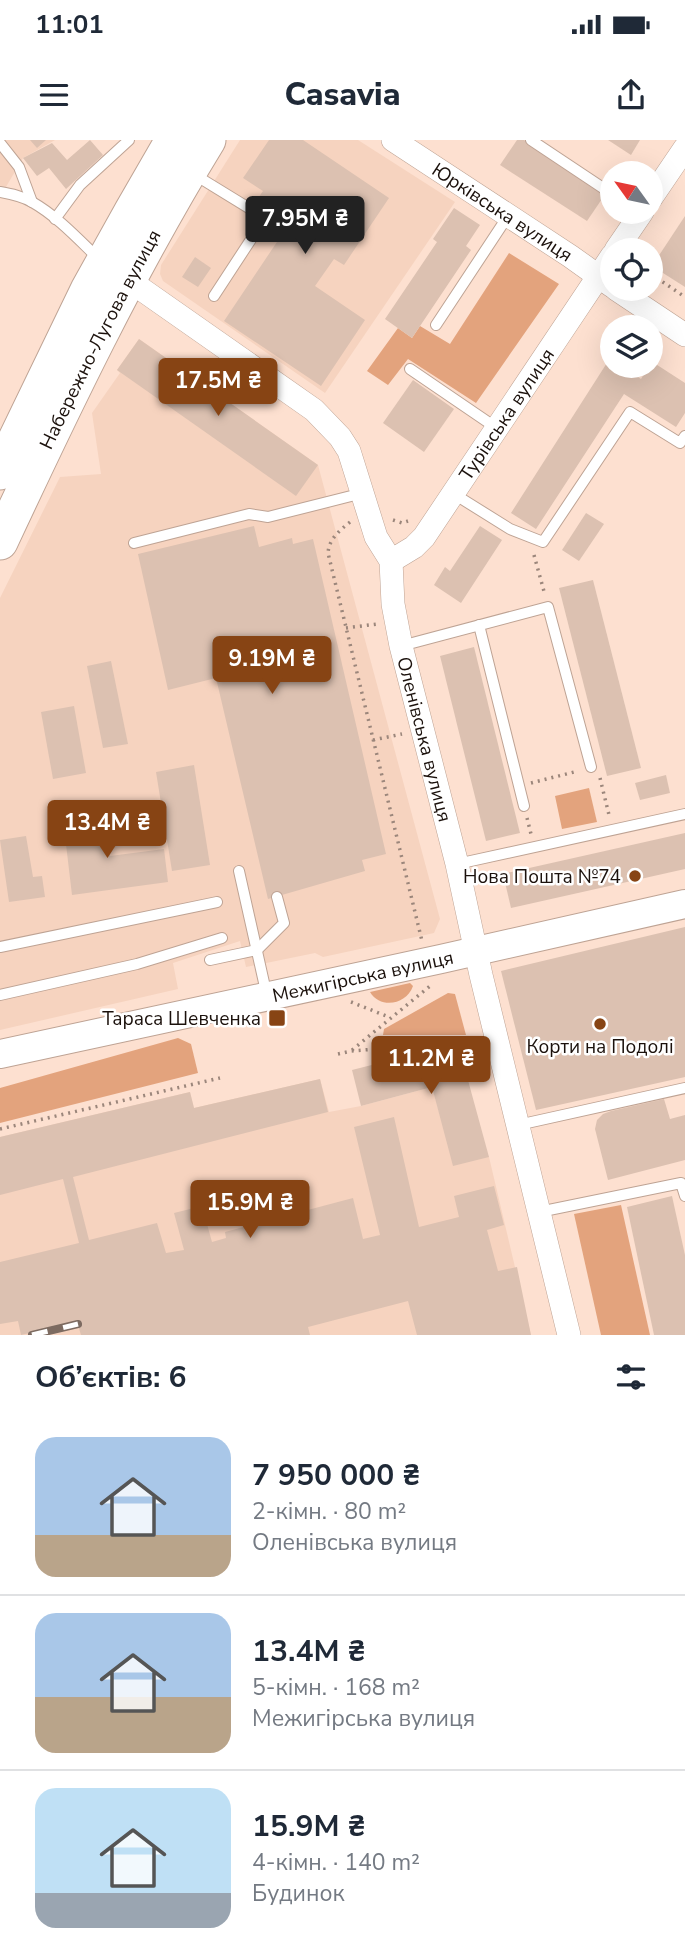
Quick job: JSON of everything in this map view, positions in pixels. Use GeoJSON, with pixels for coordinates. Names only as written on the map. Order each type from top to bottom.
{"type":"FeatureCollection","features":[{"type":"Feature","properties":{"kind":"main road","name":"Набережно-Лугова вулиця"},"geometry":{"type":"LineString","coordinates":[[0,542],[62,408],[116,271],[173,140]]}},
{"type":"Feature","properties":{"kind":"main road","name":"Набережно-Лугова вулиця"},"geometry":{"type":"LineString","coordinates":[[0,472],[116,271],[189,171],[208,140]]}},
{"type":"Feature","properties":{"kind":"street","name":"Юрківська вулиця"},"geometry":{"type":"LineString","coordinates":[[393,140],[600,278]]}},
{"type":"Feature","properties":{"kind":"street"},"geometry":{"type":"LineString","coordinates":[[663,180],[685,148]]}},
{"type":"Feature","properties":{"kind":"street","name":"Оленівська вулиця"},"geometry":{"type":"LineString","coordinates":[[116,271],[314,410],[349,452],[376,537],[391,561],[392,596],[401,646],[457,864],[569,1335]]}},
{"type":"Feature","properties":{"kind":"street","name":"Турівська вулиця"},"geometry":{"type":"LineString","coordinates":[[391,561],[414,547],[424,537],[499,429],[600,296]]}},
{"type":"Feature","properties":{"kind":"street","name":"Юрківська вулиця"},"geometry":{"type":"LineString","coordinates":[[629,301],[674,338]]}},
{"type":"Feature","properties":{"kind":"street","name":"Межигірська вулиця"},"geometry":{"type":"LineString","coordinates":[[0,1054],[685,904]]}},
{"type":"Feature","properties":{"kind":"lane"},"geometry":{"type":"LineString","coordinates":[[55,219],[80,185],[129,140]]}},
{"type":"Feature","properties":{"kind":"lane"},"geometry":{"type":"LineString","coordinates":[[531,140],[600,186]]}},
{"type":"Feature","properties":{"kind":"lane"},"geometry":{"type":"LineString","coordinates":[[0,143],[19,167],[32,202]]}},
{"type":"Feature","properties":{"kind":"lane"},"geometry":{"type":"LineString","coordinates":[[189,171],[265,218],[214,296]]}},
{"type":"Feature","properties":{"kind":"lane"},"geometry":{"type":"LineString","coordinates":[[0,192],[32,202],[116,271]]}},
{"type":"Feature","properties":{"kind":"lane"},"geometry":{"type":"LineString","coordinates":[[436,325],[508,216]]}},
{"type":"Feature","properties":{"kind":"lane"},"geometry":{"type":"LineString","coordinates":[[410,369],[499,429]]}},
{"type":"Feature","properties":{"kind":"lane"},"geometry":{"type":"LineString","coordinates":[[454,494],[510,530],[543,542],[631,412],[680,443],[685,436]]}},
{"type":"Feature","properties":{"kind":"lane"},"geometry":{"type":"LineString","coordinates":[[134,543],[249,514],[268,517],[363,493]]}},
{"type":"Feature","properties":{"kind":"lane"},"geometry":{"type":"LineString","coordinates":[[401,646],[548,607],[591,767]]}},
{"type":"Feature","properties":{"kind":"lane"},"geometry":{"type":"LineString","coordinates":[[479,625],[524,806]]}},
{"type":"Feature","properties":{"kind":"lane"},"geometry":{"type":"LineString","coordinates":[[457,864],[685,814]]}},
{"type":"Feature","properties":{"kind":"lane"},"geometry":{"type":"LineString","coordinates":[[239,871],[267,996]]}},
{"type":"Feature","properties":{"kind":"lane"},"geometry":{"type":"LineString","coordinates":[[210,960],[257,950],[284,923],[277,897]]}},
{"type":"Feature","properties":{"kind":"lane"},"geometry":{"type":"LineString","coordinates":[[0,947],[217,902]]}},
{"type":"Feature","properties":{"kind":"lane"},"geometry":{"type":"LineString","coordinates":[[0,995],[137,964],[222,938]]}},
{"type":"Feature","properties":{"kind":"lane"},"geometry":{"type":"LineString","coordinates":[[518,1125],[685,1088]]}},
{"type":"Feature","properties":{"kind":"lane"},"geometry":{"type":"LineString","coordinates":[[539,1212],[681,1183],[685,1196]]}},
{"type":"Feature","properties":{"kind":"path"},"geometry":{"type":"LineString","coordinates":[[663,282],[685,297]]}},
{"type":"Feature","properties":{"kind":"path"},"geometry":{"type":"LineString","coordinates":[[389,517],[395,522],[409,521]]}},
{"type":"Feature","properties":{"kind":"path"},"geometry":{"type":"LineString","coordinates":[[349,522],[334,536],[328,545],[328,553],[423,944]]}},
{"type":"Feature","properties":{"kind":"path"},"geometry":{"type":"LineString","coordinates":[[532,549],[548,607]]}},
{"type":"Feature","properties":{"kind":"path"},"geometry":{"type":"LineString","coordinates":[[346,628],[377,624]]}},
{"type":"Feature","properties":{"kind":"path"},"geometry":{"type":"LineString","coordinates":[[373,740],[403,734]]}},
{"type":"Feature","properties":{"kind":"path"},"geometry":{"type":"LineString","coordinates":[[520,786],[591,767],[600,776],[612,831]]}},
{"type":"Feature","properties":{"kind":"path"},"geometry":{"type":"LineString","coordinates":[[524,806],[534,847]]}},
{"type":"Feature","properties":{"kind":"path"},"geometry":{"type":"LineString","coordinates":[[351,1051],[436,981]]}},
{"type":"Feature","properties":{"kind":"path"},"geometry":{"type":"LineString","coordinates":[[346,1001],[390,1018]]}},
{"type":"Feature","properties":{"kind":"path"},"geometry":{"type":"LineString","coordinates":[[338,1054],[477,1041]]}},
{"type":"Feature","properties":{"kind":"path"},"geometry":{"type":"LineString","coordinates":[[0,1129],[220,1078]]}},
{"type":"Feature","properties":{"kind":"shaded area"},"geometry":{"type":"Polygon","coordinates":[[[0,140],[55,140],[23,158],[0,197],[0,140]]]}},
{"type":"Feature","properties":{"kind":"shaded area"},"geometry":{"type":"Polygon","coordinates":[[[240,140],[358,140],[455,202],[325,393],[163,281],[160,274],[161,265],[240,140]]]}},
{"type":"Feature","properties":{"kind":"shaded area"},"geometry":{"type":"Polygon","coordinates":[[[509,253],[559,284],[476,403],[408,359],[388,385],[367,371],[398,328],[412,338],[420,326],[450,344],[509,253]]]}},
{"type":"Feature","properties":{"kind":"shaded area"},"geometry":{"type":"Polygon","coordinates":[[[139,339],[318,465],[440,919],[434,933],[323,957],[315,953],[246,967],[240,941],[173,963],[178,989],[0,1030],[0,598],[60,477],[101,474],[92,413],[120,373],[117,370],[139,339]]]}},
{"type":"Feature","properties":{"kind":"shaded area"},"geometry":{"type":"Polygon","coordinates":[[[589,788],[597,822],[562,829],[555,796],[589,788]]]}},
{"type":"Feature","properties":{"kind":"shaded area"},"geometry":{"type":"Polygon","coordinates":[[[410,983],[413,986],[410,992],[400,1001],[387,1003],[375,998],[370,992],[410,983]]]}},
{"type":"Feature","properties":{"kind":"shaded area"},"geometry":{"type":"Polygon","coordinates":[[[448,993],[455,994],[466,1035],[383,1035],[384,1029],[448,993]]]}},
{"type":"Feature","properties":{"kind":"shaded area"},"geometry":{"type":"Polygon","coordinates":[[[178,1038],[191,1044],[198,1073],[0,1123],[0,1088],[178,1038]]]}},
{"type":"Feature","properties":{"kind":"shaded area"},"geometry":{"type":"Polygon","coordinates":[[[320,1079],[329,1112],[432,1087],[440,1115],[489,1157],[531,1335],[0,1335],[0,1137],[190,1092],[194,1108],[320,1079]]]}},
{"type":"Feature","properties":{"kind":"shaded area"},"geometry":{"type":"Polygon","coordinates":[[[621,1205],[650,1335],[601,1335],[574,1214],[621,1205]]]}},
{"type":"Feature","properties":{"kind":"building"},"geometry":{"type":"Polygon","coordinates":[[[30,140],[46,140],[37,148],[30,140]]]}},
{"type":"Feature","properties":{"kind":"building"},"geometry":{"type":"Polygon","coordinates":[[[90,140],[103,155],[66,189],[49,168],[37,176],[23,158],[52,143],[67,160],[90,140]]]}},
{"type":"Feature","properties":{"kind":"building"},"geometry":{"type":"Polygon","coordinates":[[[269,140],[303,140],[389,198],[344,265],[334,259],[315,286],[365,320],[321,386],[224,321],[287,227],[254,204],[263,191],[243,178],[269,140]]]}},
{"type":"Feature","properties":{"kind":"building"},"geometry":{"type":"Polygon","coordinates":[[[517,140],[524,140],[600,189],[600,202],[587,221],[500,165],[517,140]]]}},
{"type":"Feature","properties":{"kind":"building"},"geometry":{"type":"Polygon","coordinates":[[[608,140],[640,140],[631,155],[608,140]]]}},
{"type":"Feature","properties":{"kind":"building"},"geometry":{"type":"Polygon","coordinates":[[[454,208],[480,225],[466,246],[471,250],[412,338],[385,319],[437,242],[433,239],[454,208]]]}},
{"type":"Feature","properties":{"kind":"building"},"geometry":{"type":"Polygon","coordinates":[[[685,216],[685,287],[663,273],[663,249],[685,216]]]}},
{"type":"Feature","properties":{"kind":"building"},"geometry":{"type":"Polygon","coordinates":[[[195,257],[211,268],[198,287],[182,277],[195,257]]]}},
{"type":"Feature","properties":{"kind":"building"},"geometry":{"type":"Polygon","coordinates":[[[139,339],[318,465],[296,496],[117,370],[139,339]]]}},
{"type":"Feature","properties":{"kind":"building"},"geometry":{"type":"Polygon","coordinates":[[[663,369],[685,383],[685,413],[676,427],[624,394],[536,529],[511,513],[600,374],[600,378],[663,378],[663,369]]]}},
{"type":"Feature","properties":{"kind":"building"},"geometry":{"type":"Polygon","coordinates":[[[413,380],[454,409],[424,452],[383,423],[413,380]]]}},
{"type":"Feature","properties":{"kind":"building"},"geometry":{"type":"Polygon","coordinates":[[[586,513],[604,524],[579,561],[562,550],[586,513]]]}},
{"type":"Feature","properties":{"kind":"building"},"geometry":{"type":"Polygon","coordinates":[[[254,526],[259,547],[292,538],[293,544],[313,539],[386,854],[362,860],[365,871],[268,899],[216,678],[168,690],[138,554],[254,526]]]}},
{"type":"Feature","properties":{"kind":"building"},"geometry":{"type":"Polygon","coordinates":[[[480,526],[502,540],[461,603],[434,585],[445,567],[450,571],[480,526]]]}},
{"type":"Feature","properties":{"kind":"building"},"geometry":{"type":"Polygon","coordinates":[[[593,580],[641,768],[607,776],[559,588],[593,580]]]}},
{"type":"Feature","properties":{"kind":"building"},"geometry":{"type":"Polygon","coordinates":[[[474,647],[520,833],[486,841],[440,656],[474,647]]]}},
{"type":"Feature","properties":{"kind":"building"},"geometry":{"type":"Polygon","coordinates":[[[111,661],[128,744],[103,748],[87,666],[111,661]]]}},
{"type":"Feature","properties":{"kind":"building"},"geometry":{"type":"Polygon","coordinates":[[[74,706],[86,773],[53,779],[41,712],[74,706]]]}},
{"type":"Feature","properties":{"kind":"building"},"geometry":{"type":"Polygon","coordinates":[[[194,765],[210,865],[172,871],[156,772],[194,765]]]}},
{"type":"Feature","properties":{"kind":"building"},"geometry":{"type":"Polygon","coordinates":[[[666,775],[670,793],[640,800],[635,783],[666,775]]]}},
{"type":"Feature","properties":{"kind":"building"},"geometry":{"type":"Polygon","coordinates":[[[104,814],[110,856],[164,849],[168,882],[72,895],[63,819],[104,814]]]}},
{"type":"Feature","properties":{"kind":"building"},"geometry":{"type":"Polygon","coordinates":[[[685,833],[685,869],[511,908],[503,874],[685,833]]]}},
{"type":"Feature","properties":{"kind":"building"},"geometry":{"type":"Polygon","coordinates":[[[26,836],[33,877],[42,876],[45,897],[9,902],[0,840],[26,836]]]}},
{"type":"Feature","properties":{"kind":"building","name":"Корти на Подолі"},"geometry":{"type":"Polygon","coordinates":[[[685,927],[685,1077],[536,1110],[501,971],[685,927]]]}},
{"type":"Feature","properties":{"kind":"building"},"geometry":{"type":"Polygon","coordinates":[[[460,1051],[489,1157],[453,1166],[432,1087],[361,1106],[352,1070],[419,1053],[460,1051]]]}},
{"type":"Feature","properties":{"kind":"building"},"geometry":{"type":"Polygon","coordinates":[[[320,1079],[328,1112],[73,1177],[89,1240],[157,1223],[166,1253],[184,1250],[174,1213],[202,1206],[212,1242],[226,1238],[225,1232],[353,1198],[363,1239],[380,1235],[354,1127],[394,1117],[419,1227],[459,1217],[454,1196],[494,1186],[504,1225],[487,1230],[498,1271],[517,1267],[531,1335],[417,1335],[408,1301],[308,1327],[310,1335],[81,1335],[77,1322],[21,1335],[18,1321],[0,1324],[0,1262],[79,1243],[63,1179],[0,1195],[0,1137],[190,1092],[194,1108],[320,1079]]]}},
{"type":"Feature","properties":{"kind":"building"},"geometry":{"type":"Polygon","coordinates":[[[664,1099],[670,1119],[685,1115],[685,1160],[608,1180],[595,1129],[597,1120],[611,1111],[664,1099]]]}},
{"type":"Feature","properties":{"kind":"building"},"geometry":{"type":"Polygon","coordinates":[[[672,1196],[685,1255],[685,1335],[654,1335],[627,1207],[672,1196]]]}},
{"type":"Feature","properties":{"kind":"railway"},"geometry":{"type":"LineString","coordinates":[[32,1335],[78,1324]]}},
{"type":"Feature","properties":{"kind":"place","name":"Нова Пошта №74"},"geometry":{"type":"Point","coordinates":[635,876]}},
{"type":"Feature","properties":{"kind":"place","name":"Тараса Шевченка"},"geometry":{"type":"Point","coordinates":[277,1018]}},
{"type":"Feature","properties":{"kind":"place","name":"Корти на Подолі"},"geometry":{"type":"Point","coordinates":[600,1024]}}]}
